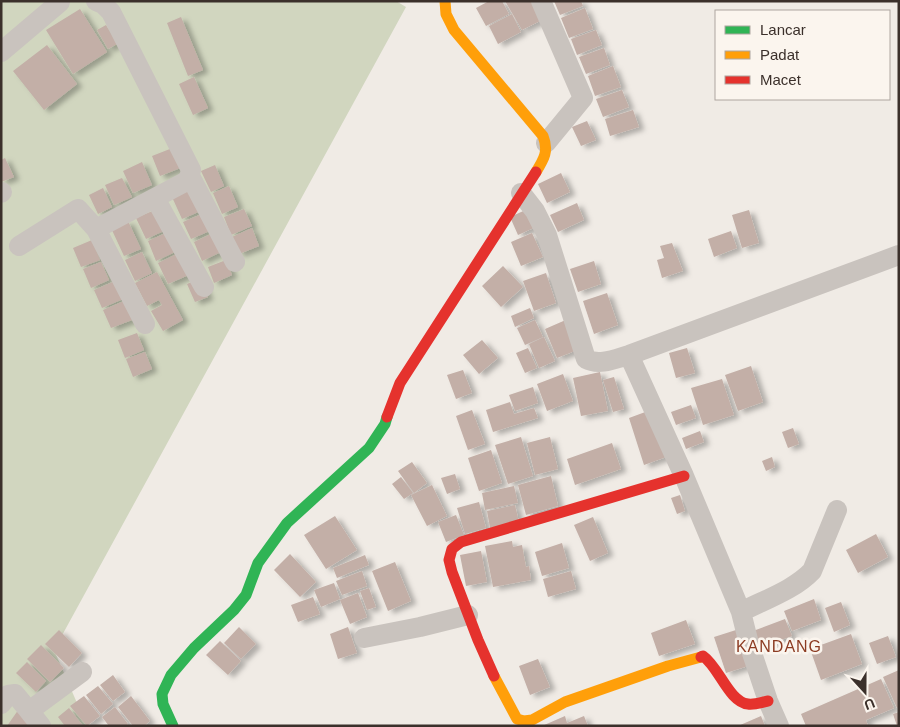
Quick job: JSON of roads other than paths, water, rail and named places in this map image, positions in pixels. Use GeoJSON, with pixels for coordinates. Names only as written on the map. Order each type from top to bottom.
{"type":"FeatureCollection","features":[{"type":"Feature","properties":{"kind":"street"},"geometry":{"type":"LineString","coordinates":[[96,1],[103,4],[111,12],[191,170],[190,176],[185,182],[96,229]]}},
{"type":"Feature","properties":{"kind":"street"},"geometry":{"type":"LineString","coordinates":[[173,726],[162,694],[171,675],[194,648],[234,610],[246,595],[258,563],[274,539],[288,523],[369,448],[384,424],[400,383],[546,156],[546,143],[543,136],[454,30],[446,14],[445,1]]}},
{"type":"Feature","properties":{"kind":"street"},"geometry":{"type":"LineString","coordinates":[[541,1],[582,98],[546,143]]}},
{"type":"Feature","properties":{"kind":"street"},"geometry":{"type":"LineString","coordinates":[[1,52],[61,2]]}},
{"type":"Feature","properties":{"kind":"street"},"geometry":{"type":"LineString","coordinates":[[190,176],[235,262]]}},
{"type":"Feature","properties":{"kind":"street"},"geometry":{"type":"LineString","coordinates":[[521,193],[535,211],[547,235],[586,359],[592,362],[629,355],[899,255]]}},
{"type":"Feature","properties":{"kind":"street"},"geometry":{"type":"LineString","coordinates":[[155,198],[204,287]]}},
{"type":"Feature","properties":{"kind":"street"},"geometry":{"type":"LineString","coordinates":[[19,246],[78,209],[96,229],[145,324]]}},
{"type":"Feature","properties":{"kind":"street"},"geometry":{"type":"LineString","coordinates":[[629,355],[684,476],[741,612],[746,636],[768,701],[779,726]]}},
{"type":"Feature","properties":{"kind":"street"},"geometry":{"type":"LineString","coordinates":[[684,476],[461,542],[452,549],[449,560],[468,615],[500,690],[517,718],[524,721],[532,720],[565,702],[668,666],[703,656],[714,664],[735,698],[749,704],[768,701]]}},
{"type":"Feature","properties":{"kind":"street"},"geometry":{"type":"LineString","coordinates":[[741,612],[795,584],[812,571],[837,510]]}},
{"type":"Feature","properties":{"kind":"street"},"geometry":{"type":"LineString","coordinates":[[364,638],[468,615]]}},
{"type":"Feature","properties":{"kind":"street"},"geometry":{"type":"LineString","coordinates":[[1,704],[8,695],[11,693],[15,694],[35,718],[82,672]]}},
{"type":"Feature","properties":{"kind":"district","name":"KANDANG"},"geometry":{"type":"Point","coordinates":[779,646]}}]}
